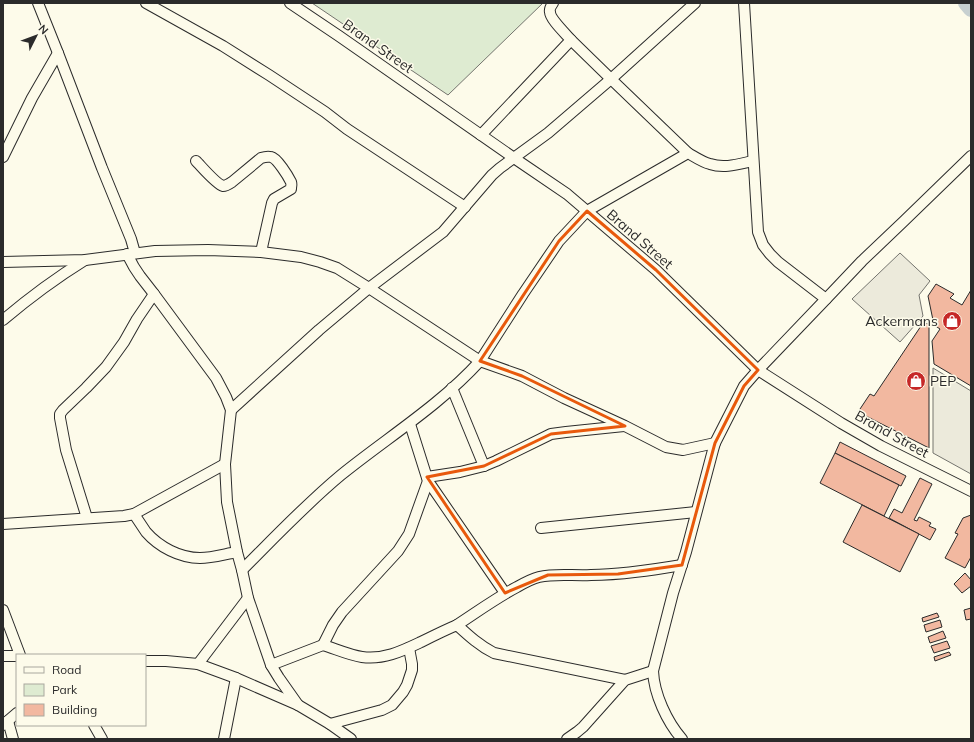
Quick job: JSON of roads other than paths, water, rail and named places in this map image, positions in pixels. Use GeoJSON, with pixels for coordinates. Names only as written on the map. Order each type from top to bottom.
{"type":"FeatureCollection","features":[{"type":"Feature","properties":{"kind":"street"},"geometry":{"type":"LineString","coordinates":[[38,3],[131,239],[131,254],[134,267],[216,378],[226,397],[230,410],[225,464],[228,502],[237,552],[248,598],[271,665],[281,682],[298,705]]}},
{"type":"Feature","properties":{"kind":"street"},"geometry":{"type":"LineString","coordinates":[[146,3],[223,46],[269,74],[325,112],[347,129],[465,207]]}},
{"type":"Feature","properties":{"kind":"street","name":"Brand Street"},"geometry":{"type":"LineString","coordinates":[[290,3],[567,194],[656,270],[758,370],[881,446],[971,492]]}},
{"type":"Feature","properties":{"kind":"street"},"geometry":{"type":"LineString","coordinates":[[553,3],[550,8],[551,17],[571,40],[688,153],[708,164],[717,166],[753,161]]}},
{"type":"Feature","properties":{"kind":"street"},"geometry":{"type":"LineString","coordinates":[[230,410],[319,330],[369,288],[443,232],[500,168],[548,133],[611,79],[695,3]]}},
{"type":"Feature","properties":{"kind":"street"},"geometry":{"type":"LineString","coordinates":[[744,3],[758,232],[763,245],[778,262],[826,299]]}},
{"type":"Feature","properties":{"kind":"street"},"geometry":{"type":"LineString","coordinates":[[481,135],[571,40]]}},
{"type":"Feature","properties":{"kind":"street"},"geometry":{"type":"LineString","coordinates":[[3,157],[32,98],[58,53]]}},
{"type":"Feature","properties":{"kind":"street"},"geometry":{"type":"LineString","coordinates":[[242,570],[324,489],[410,424],[463,379],[480,362],[559,241],[587,212],[688,153]]}},
{"type":"Feature","properties":{"kind":"street"},"geometry":{"type":"LineString","coordinates":[[196,161],[217,183],[222,186],[226,186],[261,158],[267,156],[272,157],[277,161],[290,181],[291,188],[274,199],[272,203],[261,252]]}},
{"type":"Feature","properties":{"kind":"street"},"geometry":{"type":"LineString","coordinates":[[682,739],[676,732],[663,708],[655,686],[653,671],[715,443],[744,386],[758,370],[862,261],[971,156]]}},
{"type":"Feature","properties":{"kind":"street"},"geometry":{"type":"LineString","coordinates":[[3,262],[85,260],[155,251],[193,250],[261,252],[301,257],[336,268],[369,288],[480,362],[522,376],[666,447],[683,450],[715,443]]}},
{"type":"Feature","properties":{"kind":"street"},"geometry":{"type":"LineString","coordinates":[[3,320],[22,303],[52,281],[85,260]]}},
{"type":"Feature","properties":{"kind":"street"},"geometry":{"type":"LineString","coordinates":[[87,518],[66,450],[60,414],[106,367],[124,342],[154,294]]}},
{"type":"Feature","properties":{"kind":"street"},"geometry":{"type":"LineString","coordinates":[[452,388],[484,466]]}},
{"type":"Feature","properties":{"kind":"street"},"geometry":{"type":"LineString","coordinates":[[410,424],[428,479],[505,593]]}},
{"type":"Feature","properties":{"kind":"street"},"geometry":{"type":"LineString","coordinates":[[428,479],[484,466],[551,434],[625,426]]}},
{"type":"Feature","properties":{"kind":"street"},"geometry":{"type":"LineString","coordinates":[[3,524],[124,516],[134,514],[225,464]]}},
{"type":"Feature","properties":{"kind":"street"},"geometry":{"type":"LineString","coordinates":[[323,645],[333,625],[342,612],[398,551],[405,541],[411,529],[428,479]]}},
{"type":"Feature","properties":{"kind":"street"},"geometry":{"type":"LineString","coordinates":[[541,528],[696,512]]}},
{"type":"Feature","properties":{"kind":"street"},"geometry":{"type":"LineString","coordinates":[[134,514],[146,532],[156,542],[173,552],[201,558],[237,552]]}},
{"type":"Feature","properties":{"kind":"street"},"geometry":{"type":"LineString","coordinates":[[271,665],[323,645],[352,655],[384,657],[394,654],[457,625],[505,593],[526,582],[548,575],[558,574],[591,576],[618,574],[644,572],[682,565]]}},
{"type":"Feature","properties":{"kind":"street"},"geometry":{"type":"LineString","coordinates":[[198,664],[248,598]]}},
{"type":"Feature","properties":{"kind":"street"},"geometry":{"type":"LineString","coordinates":[[3,610],[20,654]]}},
{"type":"Feature","properties":{"kind":"street"},"geometry":{"type":"LineString","coordinates":[[457,625],[474,641],[494,653],[625,680],[653,671]]}},
{"type":"Feature","properties":{"kind":"street"},"geometry":{"type":"LineString","coordinates":[[330,724],[382,710],[392,705],[407,685],[412,670],[409,648]]}},
{"type":"Feature","properties":{"kind":"street"},"geometry":{"type":"LineString","coordinates":[[3,656],[16,656]]}},
{"type":"Feature","properties":{"kind":"street"},"geometry":{"type":"LineString","coordinates":[[146,661],[198,664],[236,678],[298,705],[330,724],[351,739]]}},
{"type":"Feature","properties":{"kind":"street"},"geometry":{"type":"LineString","coordinates":[[224,739],[236,678]]}},
{"type":"Feature","properties":{"kind":"street"},"geometry":{"type":"LineString","coordinates":[[567,739],[583,727],[625,680]]}},
{"type":"Feature","properties":{"kind":"street"},"geometry":{"type":"LineString","coordinates":[[13,739],[6,723],[16,714]]}},
{"type":"Feature","properties":{"kind":"street"},"geometry":{"type":"LineString","coordinates":[[95,726],[102,739]]}},
{"type":"Feature","properties":{"kind":"waterway"},"geometry":{"type":"LineString","coordinates":[[966,3],[971,9]]}},
{"type":"Feature","properties":{"kind":"place","name":"Ackermans"},"geometry":{"type":"Point","coordinates":[952,321]}},
{"type":"Feature","properties":{"kind":"place","name":"PEP"},"geometry":{"type":"Point","coordinates":[916,381]}}]}
